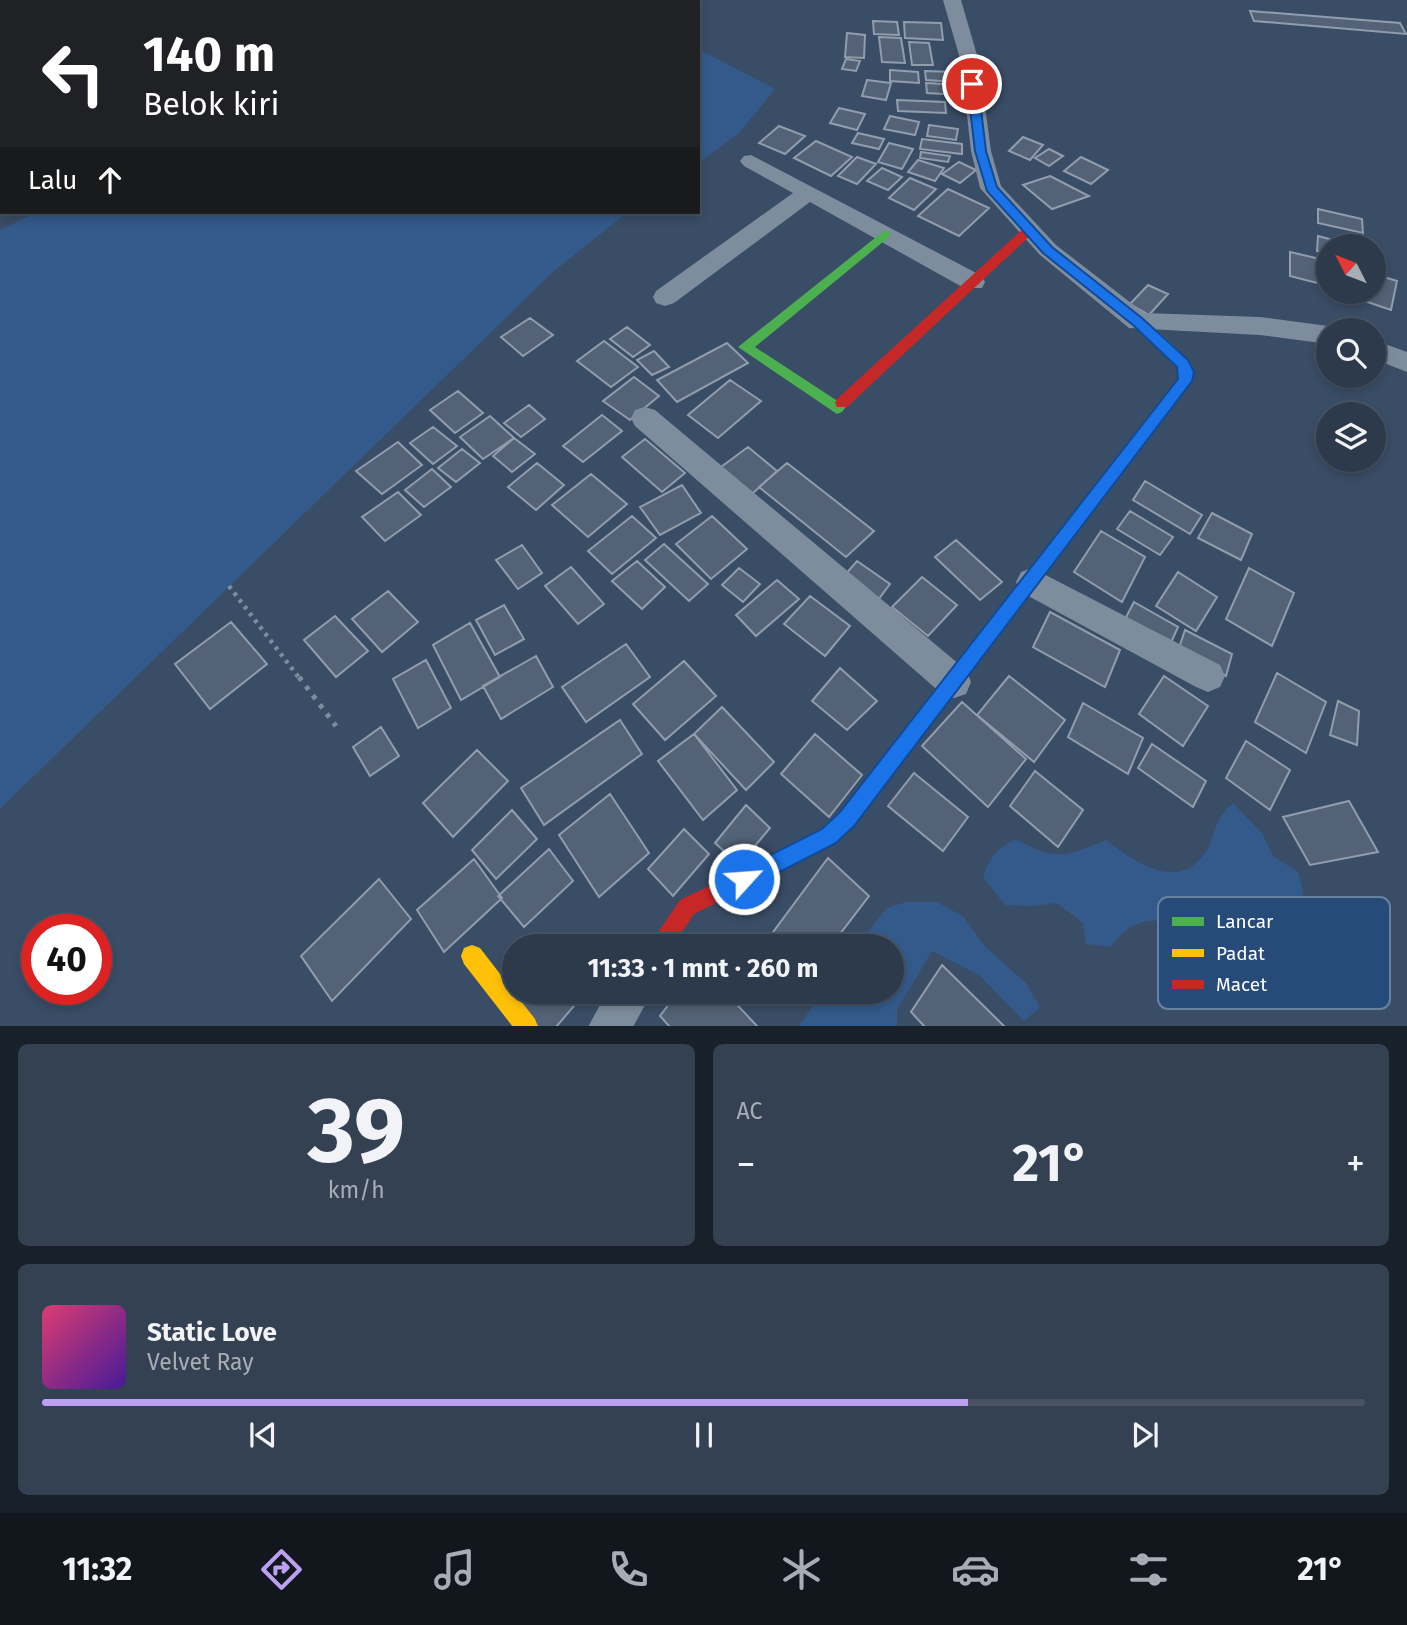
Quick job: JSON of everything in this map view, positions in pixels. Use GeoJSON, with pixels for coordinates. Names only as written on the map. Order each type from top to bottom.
{"type":"FeatureCollection","features":[{"type":"Feature","properties":{"kind":"street"},"geometry":{"type":"LineString","coordinates":[[668,934],[687,907],[829,836],[847,819],[1185,381],[1187,372],[1183,364],[1151,322],[1048,250],[992,188],[981,151],[970,62],[952,0]]}},
{"type":"Feature","properties":{"kind":"street"},"geometry":{"type":"LineString","coordinates":[[751,161],[973,282]]}},
{"type":"Feature","properties":{"kind":"street"},"geometry":{"type":"LineString","coordinates":[[665,297],[809,192]]}},
{"type":"Feature","properties":{"kind":"street"},"geometry":{"type":"LineString","coordinates":[[885,234],[745,347],[836,408],[1029,230]]}},
{"type":"Feature","properties":{"kind":"street"},"geometry":{"type":"LineString","coordinates":[[1151,322],[1272,327],[1316,333]]}},
{"type":"Feature","properties":{"kind":"street"},"geometry":{"type":"LineString","coordinates":[[1386,354],[1407,362]]}},
{"type":"Feature","properties":{"kind":"street"},"geometry":{"type":"LineString","coordinates":[[645,418],[954,682]]}},
{"type":"Feature","properties":{"kind":"street"},"geometry":{"type":"LineString","coordinates":[[1031,582],[1208,676]]}},
{"type":"Feature","properties":{"kind":"street"},"geometry":{"type":"LineString","coordinates":[[472,956],[526,1026]]}},
{"type":"Feature","properties":{"kind":"street"},"geometry":{"type":"LineString","coordinates":[[610,1026],[623,1004]]}},
{"type":"Feature","properties":{"kind":"path"},"geometry":{"type":"LineString","coordinates":[[229,586],[336,726]]}},
{"type":"Feature","properties":{"kind":"shaded area"},"geometry":{"type":"Polygon","coordinates":[[[700,50],[775,89],[738,134],[700,162],[700,50]]]}},
{"type":"Feature","properties":{"kind":"shaded area"},"geometry":{"type":"Polygon","coordinates":[[[34,214],[626,214],[553,272],[0,809],[0,230],[34,214]]]}},
{"type":"Feature","properties":{"kind":"shaded area"},"geometry":{"type":"Polygon","coordinates":[[[1233,803],[1262,833],[1273,856],[1298,872],[1302,897],[1158,897],[1158,921],[1142,922],[1131,927],[1111,947],[1086,944],[1083,923],[1057,903],[1034,906],[1005,905],[983,877],[995,854],[1016,839],[1040,851],[1060,854],[1106,840],[1140,863],[1166,872],[1178,872],[1190,867],[1206,852],[1221,817],[1233,803]]]}},
{"type":"Feature","properties":{"kind":"shaded area"},"geometry":{"type":"Polygon","coordinates":[[[906,902],[937,902],[964,917],[984,946],[1026,983],[1040,1007],[1024,1021],[979,975],[932,951],[904,997],[904,934],[866,934],[887,908],[906,902]]]}},
{"type":"Feature","properties":{"kind":"shaded area"},"geometry":{"type":"Polygon","coordinates":[[[815,1004],[900,1004],[897,1009],[897,1026],[799,1026],[815,1004]]]}},
{"type":"Feature","properties":{"kind":"building"},"geometry":{"type":"Polygon","coordinates":[[[1250,11],[1400,23],[1406,34],[1254,21],[1250,11]]]}},
{"type":"Feature","properties":{"kind":"building"},"geometry":{"type":"Polygon","coordinates":[[[873,21],[897,22],[899,35],[874,34],[873,21]]]}},
{"type":"Feature","properties":{"kind":"building"},"geometry":{"type":"Polygon","coordinates":[[[904,22],[941,23],[943,40],[905,38],[904,22]]]}},
{"type":"Feature","properties":{"kind":"building"},"geometry":{"type":"Polygon","coordinates":[[[847,33],[865,35],[864,58],[845,57],[847,33]]]}},
{"type":"Feature","properties":{"kind":"building"},"geometry":{"type":"Polygon","coordinates":[[[879,37],[901,38],[905,63],[882,62],[879,37]]]}},
{"type":"Feature","properties":{"kind":"building"},"geometry":{"type":"Polygon","coordinates":[[[909,42],[929,43],[933,65],[912,65],[909,42]]]}},
{"type":"Feature","properties":{"kind":"building"},"geometry":{"type":"Polygon","coordinates":[[[846,59],[860,61],[856,71],[842,69],[846,59]]]}},
{"type":"Feature","properties":{"kind":"building"},"geometry":{"type":"Polygon","coordinates":[[[890,70],[918,72],[919,83],[890,81],[890,70]]]}},
{"type":"Feature","properties":{"kind":"building"},"geometry":{"type":"Polygon","coordinates":[[[925,71],[955,72],[956,82],[926,80],[925,71]]]}},
{"type":"Feature","properties":{"kind":"building"},"geometry":{"type":"Polygon","coordinates":[[[867,80],[891,83],[886,100],[862,96],[867,80]]]}},
{"type":"Feature","properties":{"kind":"building"},"geometry":{"type":"Polygon","coordinates":[[[926,83],[959,85],[960,95],[927,93],[926,83]]]}},
{"type":"Feature","properties":{"kind":"building"},"geometry":{"type":"Polygon","coordinates":[[[897,100],[945,102],[946,113],[898,111],[897,100]]]}},
{"type":"Feature","properties":{"kind":"building"},"geometry":{"type":"Polygon","coordinates":[[[839,108],[865,114],[857,130],[830,123],[839,108]]]}},
{"type":"Feature","properties":{"kind":"building"},"geometry":{"type":"Polygon","coordinates":[[[890,116],[919,122],[915,135],[884,129],[890,116]]]}},
{"type":"Feature","properties":{"kind":"building"},"geometry":{"type":"Polygon","coordinates":[[[929,125],[958,129],[956,140],[927,136],[929,125]]]}},
{"type":"Feature","properties":{"kind":"building"},"geometry":{"type":"Polygon","coordinates":[[[779,126],[805,136],[785,154],[759,143],[779,126]]]}},
{"type":"Feature","properties":{"kind":"building"},"geometry":{"type":"Polygon","coordinates":[[[858,133],[884,139],[879,149],[852,143],[858,133]]]}},
{"type":"Feature","properties":{"kind":"building"},"geometry":{"type":"Polygon","coordinates":[[[1023,137],[1043,145],[1030,160],[1009,151],[1023,137]]]}},
{"type":"Feature","properties":{"kind":"building"},"geometry":{"type":"Polygon","coordinates":[[[922,139],[962,144],[962,154],[920,149],[922,139]]]}},
{"type":"Feature","properties":{"kind":"building"},"geometry":{"type":"Polygon","coordinates":[[[816,141],[852,157],[831,176],[794,158],[816,141]]]}},
{"type":"Feature","properties":{"kind":"building"},"geometry":{"type":"Polygon","coordinates":[[[889,143],[913,149],[902,169],[878,162],[889,143]]]}},
{"type":"Feature","properties":{"kind":"building"},"geometry":{"type":"Polygon","coordinates":[[[1049,149],[1063,156],[1049,166],[1035,158],[1049,149]]]}},
{"type":"Feature","properties":{"kind":"building"},"geometry":{"type":"Polygon","coordinates":[[[921,152],[950,156],[948,162],[920,158],[921,152]]]}},
{"type":"Feature","properties":{"kind":"building"},"geometry":{"type":"Polygon","coordinates":[[[857,157],[876,164],[857,184],[838,176],[857,157]]]}},
{"type":"Feature","properties":{"kind":"building"},"geometry":{"type":"Polygon","coordinates":[[[1081,157],[1108,170],[1091,184],[1064,171],[1081,157]]]}},
{"type":"Feature","properties":{"kind":"building"},"geometry":{"type":"Polygon","coordinates":[[[918,160],[944,168],[935,181],[908,172],[918,160]]]}},
{"type":"Feature","properties":{"kind":"building"},"geometry":{"type":"Polygon","coordinates":[[[959,162],[976,170],[960,183],[942,174],[959,162]]]}},
{"type":"Feature","properties":{"kind":"building"},"geometry":{"type":"Polygon","coordinates":[[[882,168],[902,177],[888,190],[867,181],[882,168]]]}},
{"type":"Feature","properties":{"kind":"building"},"geometry":{"type":"Polygon","coordinates":[[[1050,176],[1089,196],[1052,209],[1023,185],[1050,176]]]}},
{"type":"Feature","properties":{"kind":"building"},"geometry":{"type":"Polygon","coordinates":[[[910,178],[936,189],[914,210],[889,198],[910,178]]]}},
{"type":"Feature","properties":{"kind":"building"},"geometry":{"type":"Polygon","coordinates":[[[948,189],[989,208],[959,236],[918,216],[948,189]]]}},
{"type":"Feature","properties":{"kind":"building"},"geometry":{"type":"Polygon","coordinates":[[[1318,209],[1362,219],[1363,233],[1318,223],[1318,209]]]}},
{"type":"Feature","properties":{"kind":"building"},"geometry":{"type":"Polygon","coordinates":[[[1290,252],[1316,258],[1316,283],[1290,276],[1290,252]]]}},
{"type":"Feature","properties":{"kind":"building"},"geometry":{"type":"Polygon","coordinates":[[[1386,278],[1397,281],[1391,310],[1373,304],[1386,304],[1386,278]]]}},
{"type":"Feature","properties":{"kind":"building"},"geometry":{"type":"Polygon","coordinates":[[[1148,285],[1168,294],[1149,315],[1130,304],[1148,285]]]}},
{"type":"Feature","properties":{"kind":"building"},"geometry":{"type":"Polygon","coordinates":[[[530,318],[553,335],[523,356],[501,337],[530,318]]]}},
{"type":"Feature","properties":{"kind":"building"},"geometry":{"type":"Polygon","coordinates":[[[627,327],[650,345],[633,357],[610,339],[627,327]]]}},
{"type":"Feature","properties":{"kind":"building"},"geometry":{"type":"Polygon","coordinates":[[[604,341],[638,367],[611,387],[577,361],[604,341]]]}},
{"type":"Feature","properties":{"kind":"building"},"geometry":{"type":"Polygon","coordinates":[[[727,343],[748,363],[677,402],[657,380],[727,343]]]}},
{"type":"Feature","properties":{"kind":"building"},"geometry":{"type":"Polygon","coordinates":[[[654,351],[669,367],[652,375],[637,360],[654,351]]]}},
{"type":"Feature","properties":{"kind":"building"},"geometry":{"type":"Polygon","coordinates":[[[634,377],[659,396],[630,420],[603,401],[634,377]]]}},
{"type":"Feature","properties":{"kind":"building"},"geometry":{"type":"Polygon","coordinates":[[[730,380],[761,401],[718,438],[688,415],[730,380]]]}},
{"type":"Feature","properties":{"kind":"building"},"geometry":{"type":"Polygon","coordinates":[[[458,391],[483,413],[455,433],[430,410],[458,391]]]}},
{"type":"Feature","properties":{"kind":"building"},"geometry":{"type":"Polygon","coordinates":[[[529,405],[545,419],[521,437],[504,423],[529,405]]]}},
{"type":"Feature","properties":{"kind":"building"},"geometry":{"type":"Polygon","coordinates":[[[602,415],[622,431],[583,462],[563,446],[602,415]]]}},
{"type":"Feature","properties":{"kind":"building"},"geometry":{"type":"Polygon","coordinates":[[[490,416],[514,438],[483,459],[460,437],[490,416]]]}},
{"type":"Feature","properties":{"kind":"building"},"geometry":{"type":"Polygon","coordinates":[[[433,427],[457,446],[433,464],[410,443],[433,427]]]}},
{"type":"Feature","properties":{"kind":"building"},"geometry":{"type":"Polygon","coordinates":[[[514,438],[535,454],[512,472],[493,456],[514,438]]]}},
{"type":"Feature","properties":{"kind":"building"},"geometry":{"type":"Polygon","coordinates":[[[645,439],[685,473],[662,492],[622,457],[645,439]]]}},
{"type":"Feature","properties":{"kind":"building"},"geometry":{"type":"Polygon","coordinates":[[[398,442],[422,465],[382,494],[356,471],[398,442]]]}},
{"type":"Feature","properties":{"kind":"building"},"geometry":{"type":"Polygon","coordinates":[[[748,447],[777,471],[752,494],[721,467],[748,447]]]}},
{"type":"Feature","properties":{"kind":"building"},"geometry":{"type":"Polygon","coordinates":[[[462,449],[480,463],[456,482],[438,468],[462,449]]]}},
{"type":"Feature","properties":{"kind":"building"},"geometry":{"type":"Polygon","coordinates":[[[537,463],[564,485],[536,510],[508,487],[537,463]]]}},
{"type":"Feature","properties":{"kind":"building"},"geometry":{"type":"Polygon","coordinates":[[[787,463],[874,531],[846,557],[759,487],[787,463]]]}},
{"type":"Feature","properties":{"kind":"building"},"geometry":{"type":"Polygon","coordinates":[[[432,469],[451,487],[424,507],[405,490],[432,469]]]}},
{"type":"Feature","properties":{"kind":"building"},"geometry":{"type":"Polygon","coordinates":[[[591,474],[627,504],[588,537],[552,505],[591,474]]]}},
{"type":"Feature","properties":{"kind":"building"},"geometry":{"type":"Polygon","coordinates":[[[1145,481],[1202,515],[1190,534],[1133,500],[1145,481]]]}},
{"type":"Feature","properties":{"kind":"building"},"geometry":{"type":"Polygon","coordinates":[[[682,485],[701,513],[660,535],[640,507],[682,485]]]}},
{"type":"Feature","properties":{"kind":"building"},"geometry":{"type":"Polygon","coordinates":[[[398,492],[421,515],[385,541],[362,517],[398,492]]]}},
{"type":"Feature","properties":{"kind":"building"},"geometry":{"type":"Polygon","coordinates":[[[1130,511],[1173,537],[1160,555],[1117,529],[1130,511]]]}},
{"type":"Feature","properties":{"kind":"building"},"geometry":{"type":"Polygon","coordinates":[[[1212,513],[1252,534],[1241,560],[1198,538],[1212,513]]]}},
{"type":"Feature","properties":{"kind":"building"},"geometry":{"type":"Polygon","coordinates":[[[632,516],[656,538],[612,574],[588,551],[632,516]]]}},
{"type":"Feature","properties":{"kind":"building"},"geometry":{"type":"Polygon","coordinates":[[[712,516],[747,549],[711,579],[676,544],[712,516]]]}},
{"type":"Feature","properties":{"kind":"building"},"geometry":{"type":"Polygon","coordinates":[[[1101,531],[1145,557],[1122,602],[1074,572],[1101,531]]]}},
{"type":"Feature","properties":{"kind":"building"},"geometry":{"type":"Polygon","coordinates":[[[956,540],[1002,582],[980,600],[935,557],[956,540]]]}},
{"type":"Feature","properties":{"kind":"building"},"geometry":{"type":"Polygon","coordinates":[[[664,544],[708,584],[689,601],[645,560],[664,544]]]}},
{"type":"Feature","properties":{"kind":"building"},"geometry":{"type":"Polygon","coordinates":[[[522,545],[542,573],[518,589],[496,560],[522,545]]]}},
{"type":"Feature","properties":{"kind":"building"},"geometry":{"type":"Polygon","coordinates":[[[637,561],[665,587],[642,609],[612,581],[637,561]]]}},
{"type":"Feature","properties":{"kind":"building"},"geometry":{"type":"Polygon","coordinates":[[[857,561],[890,584],[878,600],[844,576],[857,561]]]}},
{"type":"Feature","properties":{"kind":"building"},"geometry":{"type":"Polygon","coordinates":[[[571,567],[604,604],[578,624],[545,586],[571,567]]]}},
{"type":"Feature","properties":{"kind":"building"},"geometry":{"type":"Polygon","coordinates":[[[739,568],[760,584],[743,602],[722,585],[739,568]]]}},
{"type":"Feature","properties":{"kind":"building"},"geometry":{"type":"Polygon","coordinates":[[[1249,568],[1294,593],[1272,646],[1226,619],[1249,568]]]}},
{"type":"Feature","properties":{"kind":"building"},"geometry":{"type":"Polygon","coordinates":[[[1178,572],[1217,597],[1196,631],[1156,606],[1178,572]]]}},
{"type":"Feature","properties":{"kind":"building"},"geometry":{"type":"Polygon","coordinates":[[[922,577],[957,605],[928,636],[892,607],[922,577]]]}},
{"type":"Feature","properties":{"kind":"building"},"geometry":{"type":"Polygon","coordinates":[[[777,580],[799,599],[756,636],[736,615],[777,580]]]}},
{"type":"Feature","properties":{"kind":"building"},"geometry":{"type":"Polygon","coordinates":[[[388,591],[418,622],[382,652],[352,619],[388,591]]]}},
{"type":"Feature","properties":{"kind":"building"},"geometry":{"type":"Polygon","coordinates":[[[810,596],[850,626],[825,656],[784,624],[810,596]]]}},
{"type":"Feature","properties":{"kind":"building"},"geometry":{"type":"Polygon","coordinates":[[[1134,602],[1178,627],[1169,647],[1124,621],[1134,602]]]}},
{"type":"Feature","properties":{"kind":"building"},"geometry":{"type":"Polygon","coordinates":[[[504,605],[524,639],[495,655],[476,620],[504,605]]]}},
{"type":"Feature","properties":{"kind":"building"},"geometry":{"type":"Polygon","coordinates":[[[1050,612],[1120,650],[1105,687],[1033,647],[1050,612]]]}},
{"type":"Feature","properties":{"kind":"building"},"geometry":{"type":"Polygon","coordinates":[[[335,616],[368,651],[336,677],[304,640],[335,616]]]}},
{"type":"Feature","properties":{"kind":"building"},"geometry":{"type":"Polygon","coordinates":[[[231,622],[267,664],[210,709],[175,664],[231,622]]]}},
{"type":"Feature","properties":{"kind":"building"},"geometry":{"type":"Polygon","coordinates":[[[470,623],[500,677],[461,700],[433,645],[470,623]]]}},
{"type":"Feature","properties":{"kind":"building"},"geometry":{"type":"Polygon","coordinates":[[[1185,630],[1232,654],[1226,676],[1178,651],[1185,630]]]}},
{"type":"Feature","properties":{"kind":"building"},"geometry":{"type":"Polygon","coordinates":[[[626,644],[650,677],[586,722],[562,687],[626,644]]]}},
{"type":"Feature","properties":{"kind":"building"},"geometry":{"type":"Polygon","coordinates":[[[536,656],[553,687],[501,719],[483,686],[536,656]]]}},
{"type":"Feature","properties":{"kind":"building"},"geometry":{"type":"Polygon","coordinates":[[[426,660],[451,708],[418,728],[393,679],[426,660]]]}},
{"type":"Feature","properties":{"kind":"building"},"geometry":{"type":"Polygon","coordinates":[[[684,661],[716,696],[665,740],[633,704],[684,661]]]}},
{"type":"Feature","properties":{"kind":"building"},"geometry":{"type":"Polygon","coordinates":[[[840,668],[877,701],[847,730],[812,701],[840,668]]]}},
{"type":"Feature","properties":{"kind":"building"},"geometry":{"type":"Polygon","coordinates":[[[1277,673],[1326,702],[1306,753],[1255,722],[1277,673]]]}},
{"type":"Feature","properties":{"kind":"building"},"geometry":{"type":"Polygon","coordinates":[[[1009,676],[1065,720],[1034,762],[977,715],[1009,676]]]}},
{"type":"Feature","properties":{"kind":"building"},"geometry":{"type":"Polygon","coordinates":[[[1164,676],[1208,706],[1183,746],[1139,714],[1164,676]]]}},
{"type":"Feature","properties":{"kind":"building"},"geometry":{"type":"Polygon","coordinates":[[[1338,701],[1359,711],[1357,745],[1330,735],[1338,701]]]}},
{"type":"Feature","properties":{"kind":"building"},"geometry":{"type":"Polygon","coordinates":[[[962,702],[1026,759],[988,807],[922,746],[962,702]]]}},
{"type":"Feature","properties":{"kind":"building"},"geometry":{"type":"Polygon","coordinates":[[[1083,703],[1143,738],[1128,774],[1068,737],[1083,703]]]}},
{"type":"Feature","properties":{"kind":"building"},"geometry":{"type":"Polygon","coordinates":[[[722,707],[774,762],[746,790],[694,734],[722,707]]]}},
{"type":"Feature","properties":{"kind":"building"},"geometry":{"type":"Polygon","coordinates":[[[620,720],[642,754],[544,825],[521,788],[620,720]]]}},
{"type":"Feature","properties":{"kind":"building"},"geometry":{"type":"Polygon","coordinates":[[[381,727],[399,756],[370,776],[353,747],[381,727]]]}},
{"type":"Feature","properties":{"kind":"building"},"geometry":{"type":"Polygon","coordinates":[[[694,734],[737,790],[703,820],[658,761],[694,734]]]}},
{"type":"Feature","properties":{"kind":"building"},"geometry":{"type":"Polygon","coordinates":[[[815,734],[862,775],[829,817],[781,774],[815,734]]]}},
{"type":"Feature","properties":{"kind":"building"},"geometry":{"type":"Polygon","coordinates":[[[1246,741],[1290,770],[1270,810],[1226,778],[1246,741]]]}},
{"type":"Feature","properties":{"kind":"building"},"geometry":{"type":"Polygon","coordinates":[[[1152,744],[1206,781],[1193,807],[1138,768],[1152,744]]]}},
{"type":"Feature","properties":{"kind":"building"},"geometry":{"type":"Polygon","coordinates":[[[477,750],[508,781],[453,837],[423,803],[477,750]]]}},
{"type":"Feature","properties":{"kind":"building"},"geometry":{"type":"Polygon","coordinates":[[[1035,771],[1083,810],[1058,847],[1010,806],[1035,771]]]}},
{"type":"Feature","properties":{"kind":"building"},"geometry":{"type":"Polygon","coordinates":[[[914,773],[968,817],[943,851],[888,806],[914,773]]]}},
{"type":"Feature","properties":{"kind":"building"},"geometry":{"type":"Polygon","coordinates":[[[610,794],[649,853],[599,897],[559,835],[610,794]]]}},
{"type":"Feature","properties":{"kind":"building"},"geometry":{"type":"Polygon","coordinates":[[[1349,801],[1378,852],[1310,865],[1283,817],[1349,801]]]}},
{"type":"Feature","properties":{"kind":"building"},"geometry":{"type":"Polygon","coordinates":[[[746,805],[770,828],[739,865],[715,843],[746,805]]]}},
{"type":"Feature","properties":{"kind":"building"},"geometry":{"type":"Polygon","coordinates":[[[512,810],[537,839],[496,879],[472,850],[512,810]]]}},
{"type":"Feature","properties":{"kind":"building"},"geometry":{"type":"Polygon","coordinates":[[[684,829],[709,854],[673,896],[648,869],[684,829]]]}},
{"type":"Feature","properties":{"kind":"building"},"geometry":{"type":"Polygon","coordinates":[[[549,849],[573,881],[524,927],[498,896],[549,849]]]}},
{"type":"Feature","properties":{"kind":"building"},"geometry":{"type":"Polygon","coordinates":[[[828,858],[869,896],[840,934],[772,934],[828,858]]]}},
{"type":"Feature","properties":{"kind":"building"},"geometry":{"type":"Polygon","coordinates":[[[474,859],[502,898],[444,952],[417,910],[474,859]]]}},
{"type":"Feature","properties":{"kind":"building"},"geometry":{"type":"Polygon","coordinates":[[[379,879],[411,919],[332,1001],[301,956],[379,879]]]}},
{"type":"Feature","properties":{"kind":"building"},"geometry":{"type":"Polygon","coordinates":[[[942,965],[1004,1026],[924,1026],[911,1012],[942,965]]]}},
{"type":"Feature","properties":{"kind":"building"},"geometry":{"type":"Polygon","coordinates":[[[520,1004],[576,1004],[557,1026],[537,1026],[520,1004]]]}},
{"type":"Feature","properties":{"kind":"building"},"geometry":{"type":"Polygon","coordinates":[[[669,1004],[736,1004],[757,1026],[669,1026],[660,1016],[669,1004]]]}},
{"type":"Feature","properties":{"kind":"traffic: fast"},"geometry":{"type":"LineString","coordinates":[[842,403],[837,408],[745,347],[885,234]]}},
{"type":"Feature","properties":{"kind":"traffic: fast"},"geometry":{"type":"LineString","coordinates":[[1001,619],[1185,381],[1187,372],[1183,364],[1138,322]]}},
{"type":"Feature","properties":{"kind":"traffic: slow"},"geometry":{"type":"LineString","coordinates":[[472,956],[526,1026]]}},
{"type":"Feature","properties":{"kind":"traffic: jam"},"geometry":{"type":"LineString","coordinates":[[842,403],[1029,230]]}},
{"type":"Feature","properties":{"kind":"traffic: jam"},"geometry":{"type":"LineString","coordinates":[[668,934],[687,907],[809,848],[829,836],[847,819],[1001,619]]}},
{"type":"Feature","properties":{"kind":"route"},"geometry":{"type":"LineString","coordinates":[[744,879],[809,848],[829,836],[847,819],[1185,381],[1187,372],[1183,364],[1138,322],[1048,250],[992,188],[981,151],[972,84]]}}]}
